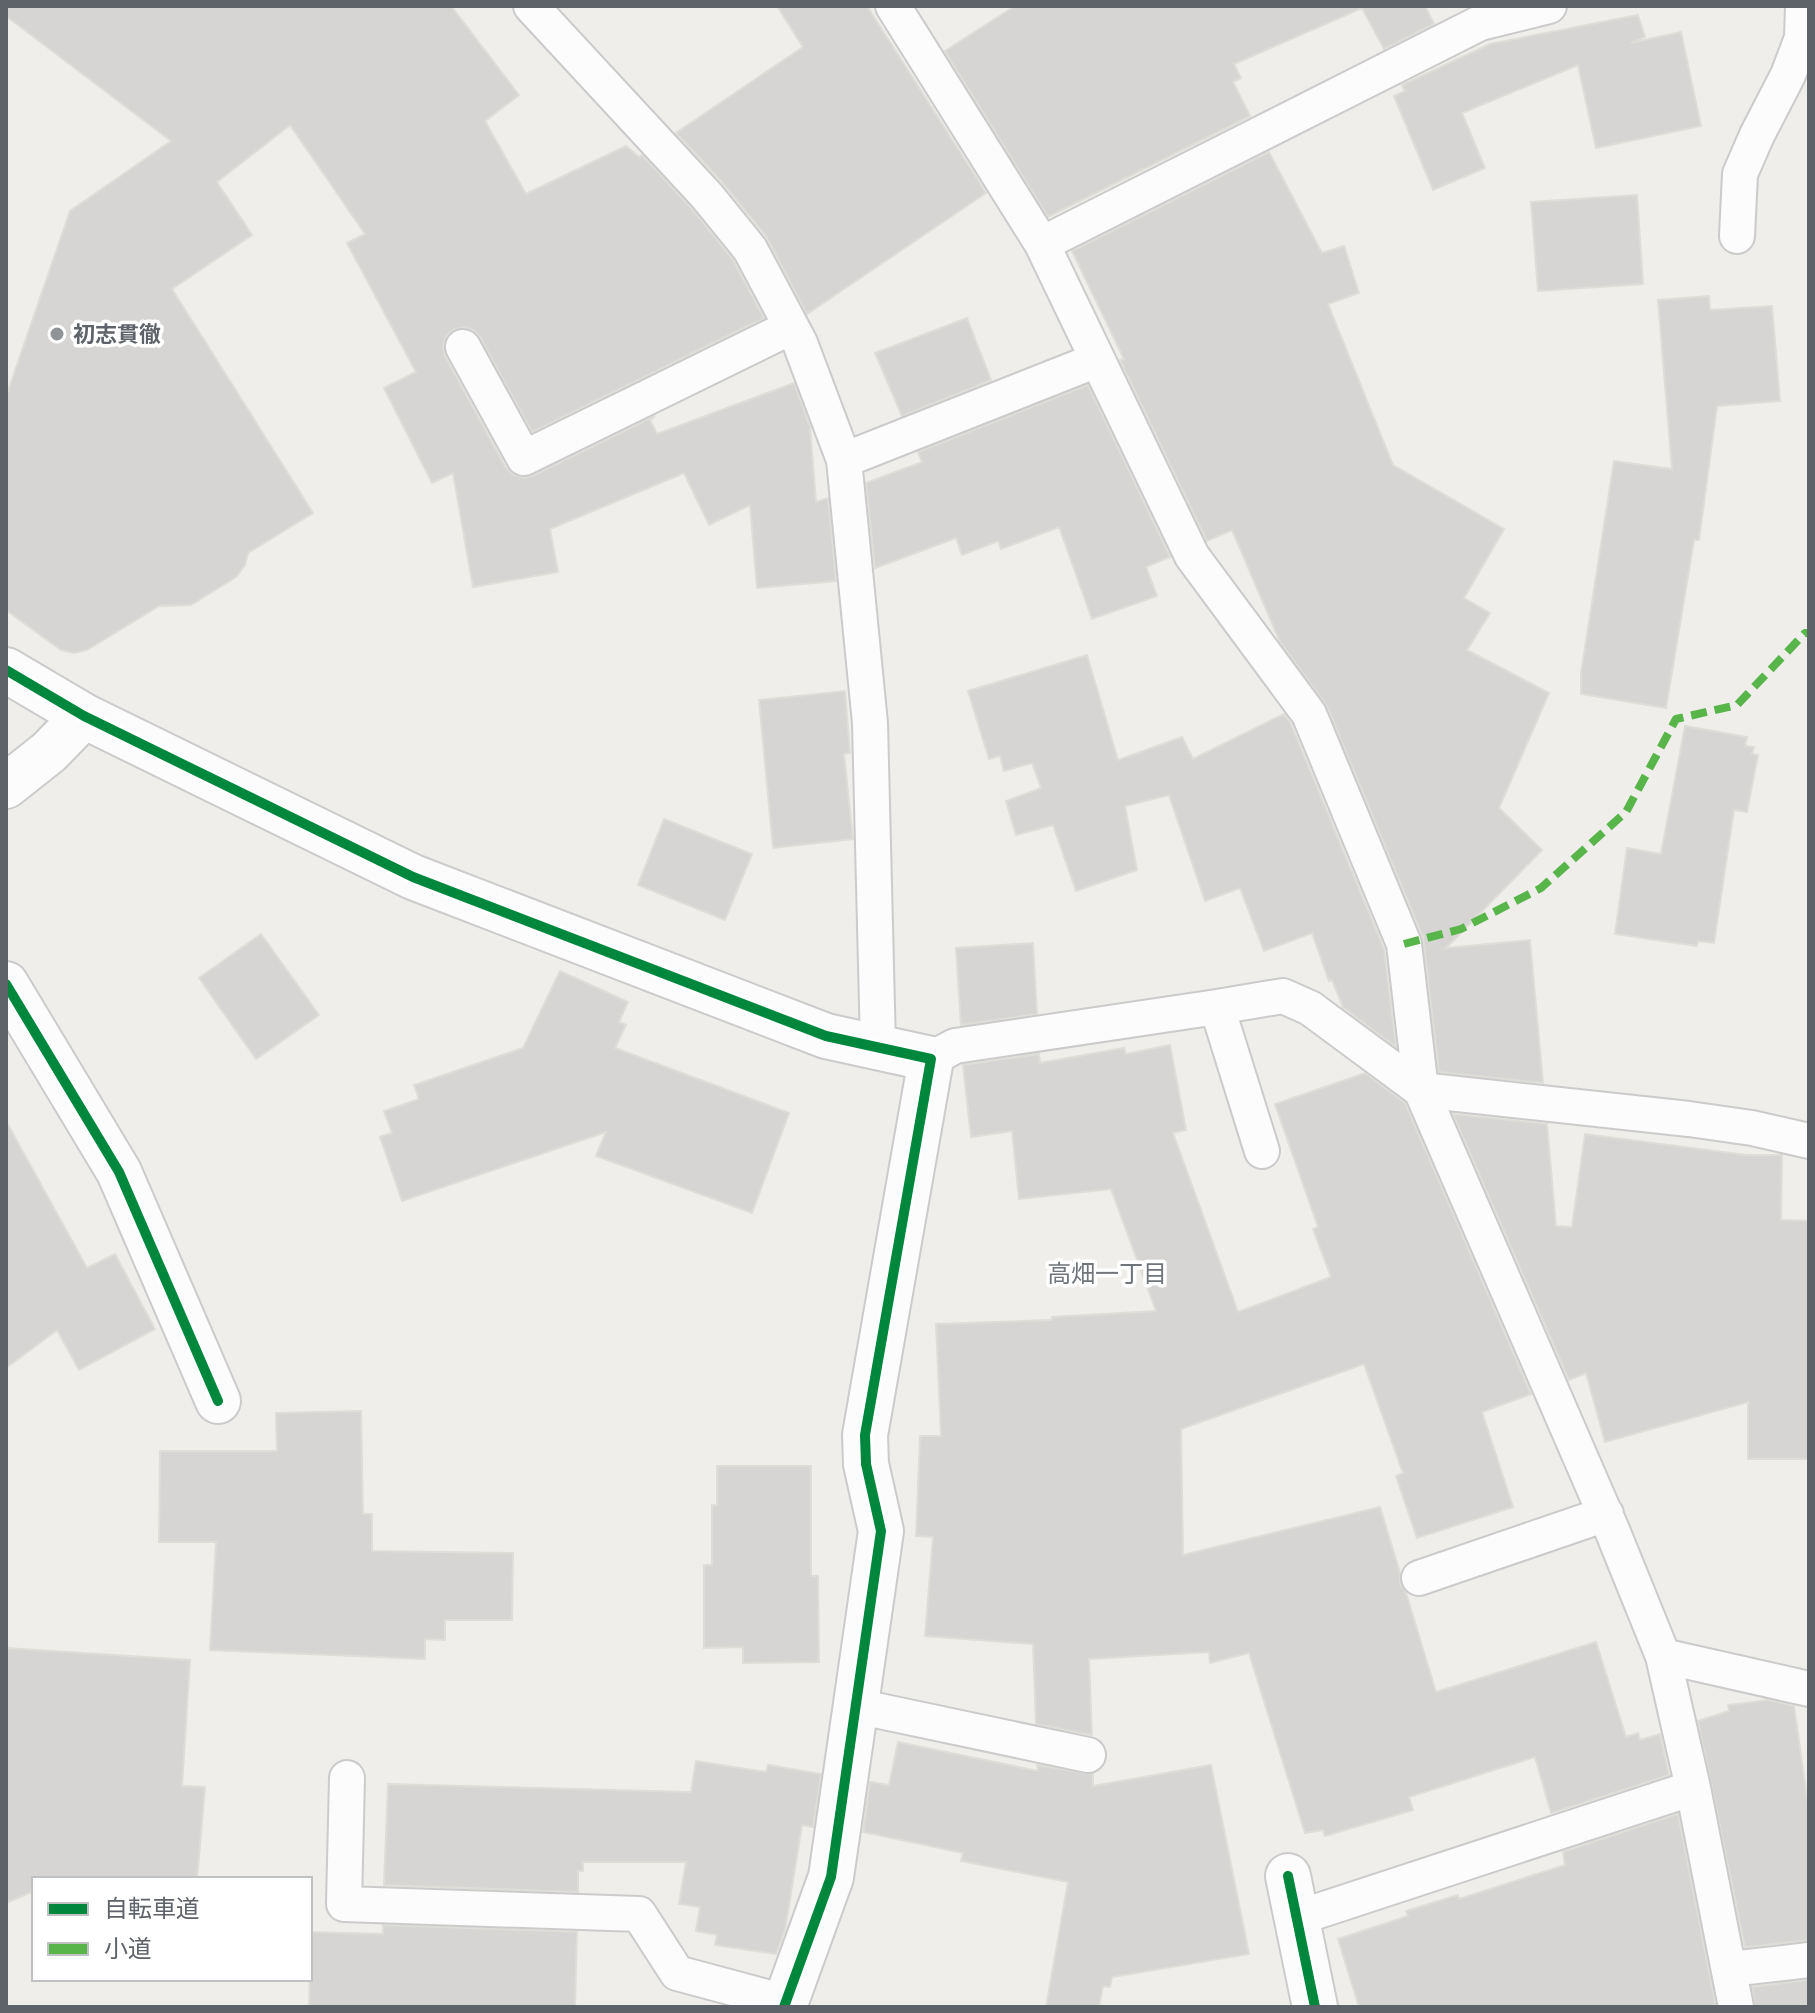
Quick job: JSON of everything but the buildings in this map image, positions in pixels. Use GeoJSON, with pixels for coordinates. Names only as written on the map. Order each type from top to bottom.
{"type":"FeatureCollection","features":[{"type":"Feature","properties":{"kind":"street"},"geometry":{"type":"LineString","coordinates":[[6,670],[84,716],[413,877],[826,1036],[931,1059],[865,1435],[866,1464],[881,1531],[831,1877],[785,2005]]}},
{"type":"Feature","properties":{"kind":"street"},"geometry":{"type":"LineString","coordinates":[[6,786],[49,752],[84,716]]}},
{"type":"Feature","properties":{"kind":"street"},"geometry":{"type":"LineString","coordinates":[[6,984],[119,1172],[218,1401]]}},
{"type":"Feature","properties":{"kind":"street"},"geometry":{"type":"LineString","coordinates":[[1288,1876],[1315,2007]]}},
{"type":"Feature","properties":{"kind":"lane"},"geometry":{"type":"LineString","coordinates":[[531,6],[707,196],[750,249],[800,343],[844,460],[870,723],[878,1046]]}},
{"type":"Feature","properties":{"kind":"lane"},"geometry":{"type":"LineString","coordinates":[[893,6],[1042,244],[1192,556],[1309,714],[1404,944],[1421,1090],[1606,1514],[1663,1656],[1693,1788],[1736,2007]]}},
{"type":"Feature","properties":{"kind":"lane"},"geometry":{"type":"LineString","coordinates":[[1042,244],[1480,23],[1549,6]]}},
{"type":"Feature","properties":{"kind":"lane"},"geometry":{"type":"LineString","coordinates":[[1737,236],[1740,174],[1788,75],[1802,38],[1803,6]]}},
{"type":"Feature","properties":{"kind":"lane"},"geometry":{"type":"LineString","coordinates":[[463,347],[524,458],[791,327]]}},
{"type":"Feature","properties":{"kind":"lane"},"geometry":{"type":"LineString","coordinates":[[844,460],[1097,360]]}},
{"type":"Feature","properties":{"kind":"lane"},"geometry":{"type":"LineString","coordinates":[[931,1059],[955,1046],[1283,996],[1310,1008],[1421,1090],[1689,1119],[1779,1133],[1809,1141]]}},
{"type":"Feature","properties":{"kind":"lane"},"geometry":{"type":"LineString","coordinates":[[1217,1007],[1262,1151]]}},
{"type":"Feature","properties":{"kind":"lane"},"geometry":{"type":"LineString","coordinates":[[1419,1578],[1606,1514]]}},
{"type":"Feature","properties":{"kind":"lane"},"geometry":{"type":"LineString","coordinates":[[1663,1656],[1809,1689]]}},
{"type":"Feature","properties":{"kind":"lane"},"geometry":{"type":"LineString","coordinates":[[856,1706],[1088,1755]]}},
{"type":"Feature","properties":{"kind":"lane"},"geometry":{"type":"LineString","coordinates":[[347,1778],[344,1904],[639,1914],[677,1973],[785,2005]]}},
{"type":"Feature","properties":{"kind":"lane"},"geometry":{"type":"LineString","coordinates":[[1297,1918],[1693,1788]]}},
{"type":"Feature","properties":{"kind":"lane"},"geometry":{"type":"LineString","coordinates":[[1730,1969],[1809,1960]]}},
{"type":"Feature","properties":{"kind":"marked path"},"geometry":{"type":"LineString","coordinates":[[1404,944],[1461,929],[1541,888],[1626,812],[1676,719],[1737,705],[1805,633],[1809,633]]}},
{"type":"Feature","properties":{"kind":"cycle path"},"geometry":{"type":"LineString","coordinates":[[6,670],[84,716],[413,877],[826,1036],[931,1059],[865,1435],[866,1464],[881,1531],[831,1877],[784,2007]]}},
{"type":"Feature","properties":{"kind":"cycle path"},"geometry":{"type":"LineString","coordinates":[[6,984],[119,1172],[218,1401]]}},
{"type":"Feature","properties":{"kind":"cycle path"},"geometry":{"type":"LineString","coordinates":[[1288,1876],[1315,2007]]}},
{"type":"Feature","properties":{"kind":"place","name":"初志貫徹"},"geometry":{"type":"Point","coordinates":[57,334]}},
{"type":"Feature","properties":{"kind":"district","name":"高畑一丁目"},"geometry":{"type":"Point","coordinates":[1107,1274]}}]}
